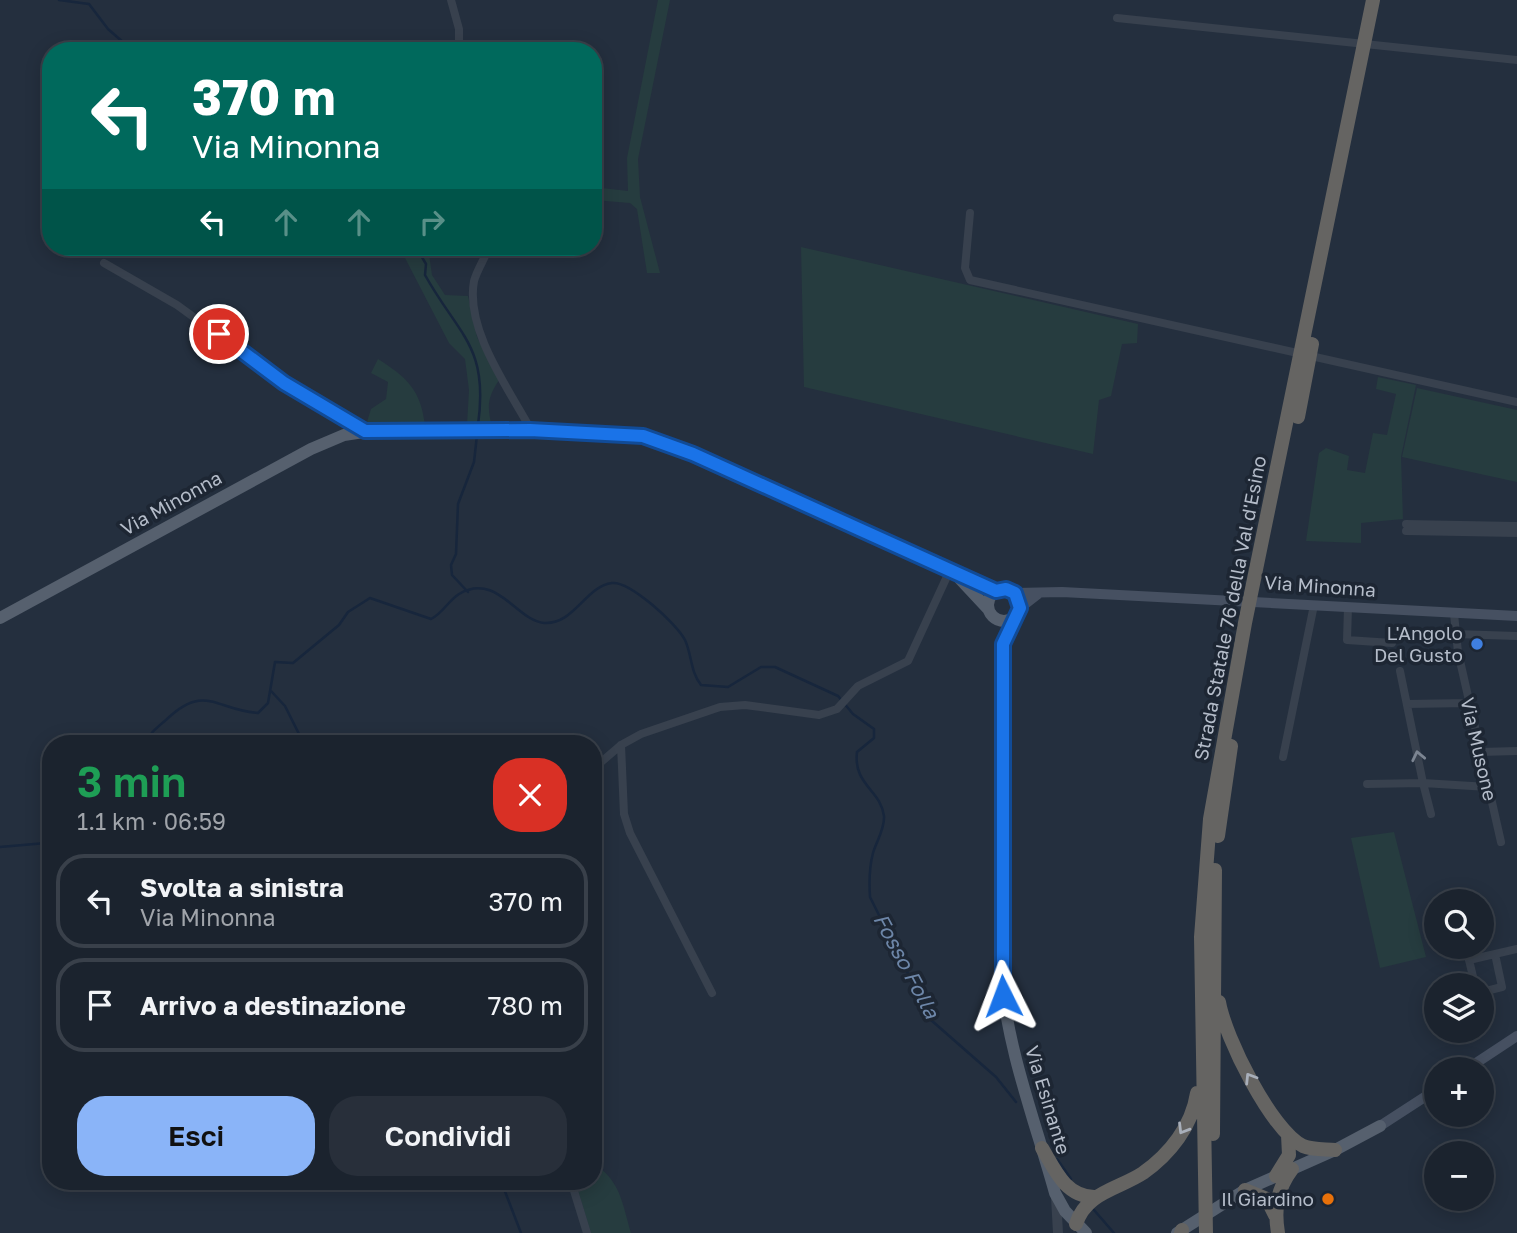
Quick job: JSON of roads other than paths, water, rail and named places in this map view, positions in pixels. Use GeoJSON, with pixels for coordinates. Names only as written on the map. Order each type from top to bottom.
{"type":"FeatureCollection","features":[{"type":"Feature","properties":{"kind":"highway","name":"Strada Statale 76 della Val d'Esino"},"geometry":{"type":"LineString","coordinates":[[1371,32],[1373,0]]}},
{"type":"Feature","properties":{"kind":"highway","name":"Strada Statale 76 della Val d'Esino"},"geometry":{"type":"LineString","coordinates":[[1214,1233],[1202,1064],[1201,937],[1210,819],[1371,32],[1382,0]]}},
{"type":"Feature","properties":{"kind":"highway","name":"Strada Statale 76 della Val d'Esino"},"geometry":{"type":"LineString","coordinates":[[1206,1233],[1214,875],[1227,765],[1250,624]]}},
{"type":"Feature","properties":{"kind":"highway"},"geometry":{"type":"LineString","coordinates":[[1214,875],[1215,966],[1224,1027],[1238,1058],[1288,1135],[1303,1146],[1335,1150]]}},
{"type":"Feature","properties":{"kind":"highway"},"geometry":{"type":"LineString","coordinates":[[1076,1231],[1079,1214],[1094,1197],[1144,1172],[1166,1153],[1185,1129],[1195,1105],[1202,1064]]}},
{"type":"Feature","properties":{"kind":"highway"},"geometry":{"type":"LineString","coordinates":[[1276,1176],[1289,1155],[1288,1135]]}},
{"type":"Feature","properties":{"kind":"highway"},"geometry":{"type":"LineString","coordinates":[[1042,1149],[1070,1190],[1083,1197],[1094,1197]]}},
{"type":"Feature","properties":{"kind":"highway"},"geometry":{"type":"LineString","coordinates":[[1277,1226],[1282,1182],[1292,1169]]}},
{"type":"Feature","properties":{"kind":"highway"},"geometry":{"type":"LineString","coordinates":[[1245,1189],[1267,1199],[1277,1226]]}},
{"type":"Feature","properties":{"kind":"main road","name":"Via Minonna"},"geometry":{"type":"LineString","coordinates":[[0,618],[311,449],[344,435],[365,431],[530,430],[643,436],[669,443],[996,591]]}},
{"type":"Feature","properties":{"kind":"main road","name":"Via Minonna"},"geometry":{"type":"LineString","coordinates":[[950,570],[990,612]]}},
{"type":"Feature","properties":{"kind":"main road"},"geometry":{"type":"LineString","coordinates":[[1017,614],[1015,593],[1006,589],[996,591],[989,598],[990,612],[1000,621],[1017,614],[1038,594]]}},
{"type":"Feature","properties":{"kind":"main road","name":"Via Minonna"},"geometry":{"type":"LineString","coordinates":[[1015,593],[1062,592],[1517,616]]}},
{"type":"Feature","properties":{"kind":"main road","name":"Via Esinante"},"geometry":{"type":"LineString","coordinates":[[990,612],[1003,644],[1001,976],[1012,1052],[1055,1193],[1076,1231]]}},
{"type":"Feature","properties":{"kind":"main road","name":"Via Esinante"},"geometry":{"type":"LineString","coordinates":[[1003,644],[1017,614]]}},
{"type":"Feature","properties":{"kind":"main road"},"geometry":{"type":"LineString","coordinates":[[1486,1057],[1517,1037]]}},
{"type":"Feature","properties":{"kind":"main road"},"geometry":{"type":"LineString","coordinates":[[1180,1232],[1245,1189],[1335,1150],[1380,1126],[1424,1097]]}},
{"type":"Feature","properties":{"kind":"street"},"geometry":{"type":"LineString","coordinates":[[451,0],[459,29],[459,42]]}},
{"type":"Feature","properties":{"kind":"street"},"geometry":{"type":"LineString","coordinates":[[1117,18],[1517,60]]}},
{"type":"Feature","properties":{"kind":"street"},"geometry":{"type":"LineString","coordinates":[[970,213],[965,268],[970,280],[1517,402]]}},
{"type":"Feature","properties":{"kind":"street"},"geometry":{"type":"LineString","coordinates":[[485,256],[475,280],[474,317],[481,337],[530,430]]}},
{"type":"Feature","properties":{"kind":"street"},"geometry":{"type":"LineString","coordinates":[[104,263],[167,299],[284,383],[365,431]]}},
{"type":"Feature","properties":{"kind":"street"},"geometry":{"type":"LineString","coordinates":[[1517,526],[1406,528],[1517,533]]}},
{"type":"Feature","properties":{"kind":"street"},"geometry":{"type":"LineString","coordinates":[[602,762],[641,734],[720,707],[745,705],[819,715],[831,713],[858,686],[908,661],[950,570]]}},
{"type":"Feature","properties":{"kind":"street"},"geometry":{"type":"LineString","coordinates":[[942,589],[967,586]]}},
{"type":"Feature","properties":{"kind":"street"},"geometry":{"type":"LineString","coordinates":[[1283,757],[1314,605]]}},
{"type":"Feature","properties":{"kind":"street"},"geometry":{"type":"LineString","coordinates":[[1348,607],[1347,640],[1392,643]]}},
{"type":"Feature","properties":{"kind":"street","name":"Via Musone"},"geometry":{"type":"LineString","coordinates":[[1454,614],[1455,634],[1469,703],[1501,842]]}},
{"type":"Feature","properties":{"kind":"street"},"geometry":{"type":"LineString","coordinates":[[1455,634],[1517,636]]}},
{"type":"Feature","properties":{"kind":"street"},"geometry":{"type":"LineString","coordinates":[[1400,671],[1431,814]]}},
{"type":"Feature","properties":{"kind":"street"},"geometry":{"type":"LineString","coordinates":[[1407,704],[1469,703]]}},
{"type":"Feature","properties":{"kind":"street"},"geometry":{"type":"LineString","coordinates":[[621,746],[624,814],[634,842],[712,993]]}},
{"type":"Feature","properties":{"kind":"street"},"geometry":{"type":"LineString","coordinates":[[1480,752],[1517,751]]}},
{"type":"Feature","properties":{"kind":"street"},"geometry":{"type":"LineString","coordinates":[[1367,784],[1423,783],[1488,787]]}},
{"type":"Feature","properties":{"kind":"street"},"geometry":{"type":"LineString","coordinates":[[1472,973],[1469,960],[1517,949]]}},
{"type":"Feature","properties":{"kind":"street"},"geometry":{"type":"LineString","coordinates":[[1494,989],[1502,987],[1495,954]]}},
{"type":"Feature","properties":{"kind":"street"},"geometry":{"type":"LineString","coordinates":[[574,1190],[587,1233]]}},
{"type":"Feature","properties":{"kind":"street"},"geometry":{"type":"LineString","coordinates":[[1055,1193],[1058,1233]]}},
{"type":"Feature","properties":{"kind":"waterway","name":"Fosso Folla"},"geometry":{"type":"LineString","coordinates":[[59,0],[89,4],[108,29],[123,42]]}},
{"type":"Feature","properties":{"kind":"waterway","name":"Fosso Folla"},"geometry":{"type":"LineString","coordinates":[[421,256],[426,264],[425,275],[460,328],[475,359],[480,398],[478,425]]}},
{"type":"Feature","properties":{"kind":"waterway","name":"Fosso Folla"},"geometry":{"type":"LineString","coordinates":[[468,592],[452,575],[451,565],[456,554],[458,504],[474,462],[477,435]]}},
{"type":"Feature","properties":{"kind":"waterway","name":"Fosso Folla"},"geometry":{"type":"LineString","coordinates":[[151,735],[180,708],[191,702],[211,701],[258,713],[268,703],[275,662],[293,663],[339,625],[348,612],[370,598],[431,619],[459,594],[472,589],[484,589],[505,599],[534,620],[544,623],[564,618],[603,586],[620,584],[641,596],[680,633],[701,685],[728,687],[761,667],[775,667],[838,696],[853,714],[874,729],[874,738],[857,752],[859,772],[882,807],[884,816],[871,864],[870,897],[931,1020],[996,1077],[1016,1102]]}},
{"type":"Feature","properties":{"kind":"waterway"},"geometry":{"type":"LineString","coordinates":[[271,691],[285,706],[300,735]]}},
{"type":"Feature","properties":{"kind":"waterway"},"geometry":{"type":"LineString","coordinates":[[0,847],[42,843]]}},
{"type":"Feature","properties":{"kind":"waterway"},"geometry":{"type":"LineString","coordinates":[[1057,1159],[1071,1179]]}},
{"type":"Feature","properties":{"kind":"waterway"},"geometry":{"type":"LineString","coordinates":[[504,1190],[521,1233]]}},
{"type":"Feature","properties":{"kind":"waterway"},"geometry":{"type":"LineString","coordinates":[[1094,1210],[1114,1233]]}},
{"type":"Feature","properties":{"kind":"place","name":"L'Angolo Del Gusto"},"geometry":{"type":"Point","coordinates":[1477,644]}},
{"type":"Feature","properties":{"kind":"place","name":"Il Giardino"},"geometry":{"type":"Point","coordinates":[1328,1199]}}]}
